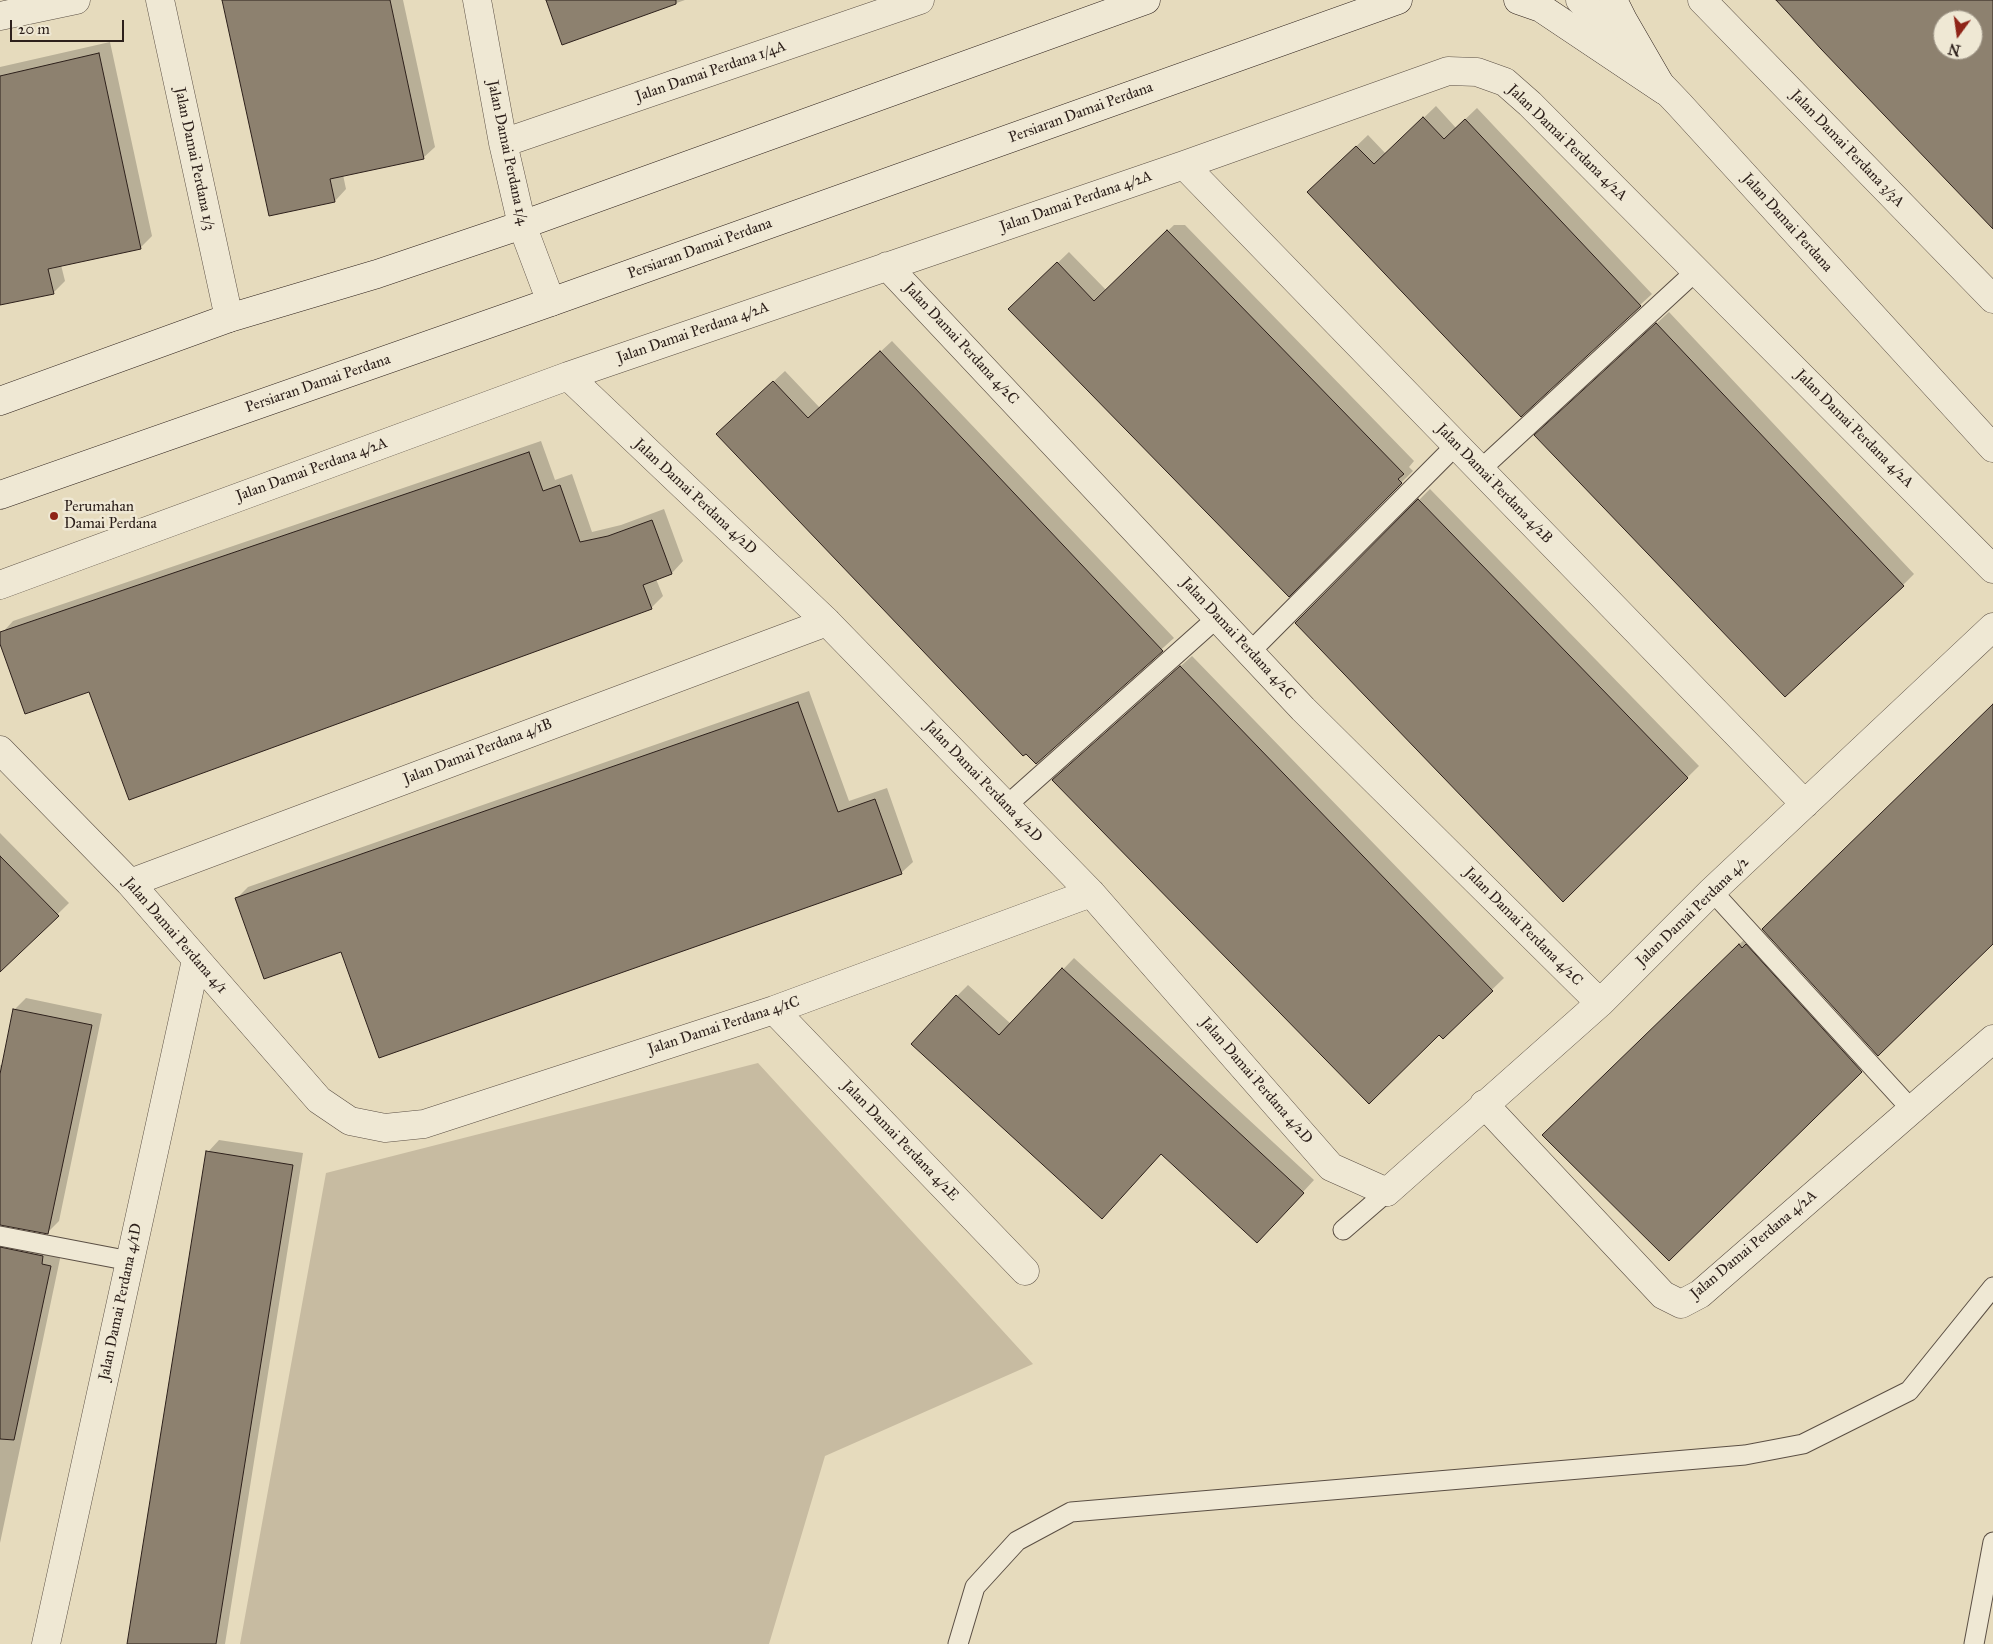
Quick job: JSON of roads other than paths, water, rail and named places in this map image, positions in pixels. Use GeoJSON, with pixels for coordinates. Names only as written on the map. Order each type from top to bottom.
{"type":"FeatureCollection","features":[{"type":"Feature","properties":{"kind":"street"},"geometry":{"type":"LineString","coordinates":[[0,16],[76,0]]}},
{"type":"Feature","properties":{"kind":"street","name":"Jalan Damai Perdana 1/3"},"geometry":{"type":"LineString","coordinates":[[160,0],[229,318]]}},
{"type":"Feature","properties":{"kind":"street","name":"Jalan Damai Perdana 1/4"},"geometry":{"type":"LineString","coordinates":[[477,0],[503,143],[522,225],[551,302]]}},
{"type":"Feature","properties":{"kind":"street","name":"Jalan Damai Perdana 1/4A"},"geometry":{"type":"LineString","coordinates":[[503,143],[920,0]]}},
{"type":"Feature","properties":{"kind":"street"},"geometry":{"type":"LineString","coordinates":[[0,401],[229,318],[377,274],[522,225],[1146,0]]}},
{"type":"Feature","properties":{"kind":"street","name":"Persiaran Damai Perdana"},"geometry":{"type":"LineString","coordinates":[[0,495],[551,302],[1398,0]]}},
{"type":"Feature","properties":{"kind":"street"},"geometry":{"type":"LineString","coordinates":[[1518,0],[1541,8],[1665,91]]}},
{"type":"Feature","properties":{"kind":"street","name":"Jalan Damai Perdana"},"geometry":{"type":"LineString","coordinates":[[1580,0],[1993,448]]}},
{"type":"Feature","properties":{"kind":"street"},"geometry":{"type":"LineString","coordinates":[[1614,0],[1623,20],[1665,91]]}},
{"type":"Feature","properties":{"kind":"street","name":"Jalan Damai Perdana 3/3A"},"geometry":{"type":"LineString","coordinates":[[1702,0],[1993,298]]}},
{"type":"Feature","properties":{"kind":"street","name":"Jalan Damai Perdana 4/2A"},"geometry":{"type":"LineString","coordinates":[[0,584],[568,376],[1184,165],[1448,71],[1477,72],[1505,82],[1530,104],[1993,569]]}},
{"type":"Feature","properties":{"kind":"street","name":"Jalan Damai Perdana 4/2B"},"geometry":{"type":"LineString","coordinates":[[1184,165],[1805,804]]}},
{"type":"Feature","properties":{"kind":"street","name":"Jalan Damai Perdana 4/2C"},"geometry":{"type":"LineString","coordinates":[[887,266],[1303,709],[1600,1003]]}},
{"type":"Feature","properties":{"kind":"street","name":"Jalan Damai Perdana 4/2D"},"geometry":{"type":"LineString","coordinates":[[568,376],[827,622],[1091,893],[1331,1167],[1387,1192]]}},
{"type":"Feature","properties":{"kind":"street","name":"Jalan Damai Perdana 4/1B"},"geometry":{"type":"LineString","coordinates":[[130,882],[827,622]]}},
{"type":"Feature","properties":{"kind":"street","name":"Jalan Damai Perdana 4/2"},"geometry":{"type":"LineString","coordinates":[[1387,1192],[1600,1003],[1712,891],[1993,627]]}},
{"type":"Feature","properties":{"kind":"street","name":"Jalan Damai Perdana 4/1"},"geometry":{"type":"LineString","coordinates":[[0,750],[130,882],[319,1100],[350,1121]]}},
{"type":"Feature","properties":{"kind":"street","name":"Jalan Damai Perdana 4/1C"},"geometry":{"type":"LineString","coordinates":[[350,1121],[385,1128],[424,1124],[774,1010],[1091,893]]}},
{"type":"Feature","properties":{"kind":"street","name":"Jalan Damai Perdana 4/1D"},"geometry":{"type":"LineString","coordinates":[[46,1644],[196,960]]}},
{"type":"Feature","properties":{"kind":"street","name":"Jalan Damai Perdana 4/2E"},"geometry":{"type":"LineString","coordinates":[[774,1010],[1025,1271]]}},
{"type":"Feature","properties":{"kind":"street","name":"Jalan Damai Perdana 4/2A"},"geometry":{"type":"LineString","coordinates":[[1484,1104],[1664,1295],[1681,1304],[1700,1294],[1993,1040]]}},
{"type":"Feature","properties":{"kind":"lane"},"geometry":{"type":"LineString","coordinates":[[1480,470],[1696,270]]}},
{"type":"Feature","properties":{"kind":"lane"},"geometry":{"type":"LineString","coordinates":[[1250,652],[1456,444]]}},
{"type":"Feature","properties":{"kind":"lane"},"geometry":{"type":"LineString","coordinates":[[1006,806],[1218,617]]}},
{"type":"Feature","properties":{"kind":"lane"},"geometry":{"type":"LineString","coordinates":[[1712,891],[1912,1110]]}},
{"type":"Feature","properties":{"kind":"lane"},"geometry":{"type":"LineString","coordinates":[[1343,1230],[1387,1192]]}},
{"type":"Feature","properties":{"kind":"lane"},"geometry":{"type":"LineString","coordinates":[[0,1236],[130,1260]]}},
{"type":"Feature","properties":{"kind":"lane"},"geometry":{"type":"LineString","coordinates":[[958,1644],[975,1587],[1017,1541],[1071,1512],[1745,1454],[1803,1444],[1909,1391],[1993,1288]]}},
{"type":"Feature","properties":{"kind":"lane"},"geometry":{"type":"LineString","coordinates":[[1974,1644],[1993,1542]]}},
{"type":"Feature","properties":{"kind":"place","name":"Perumahan Damai Perdana"},"geometry":{"type":"Point","coordinates":[54,516]}}]}
